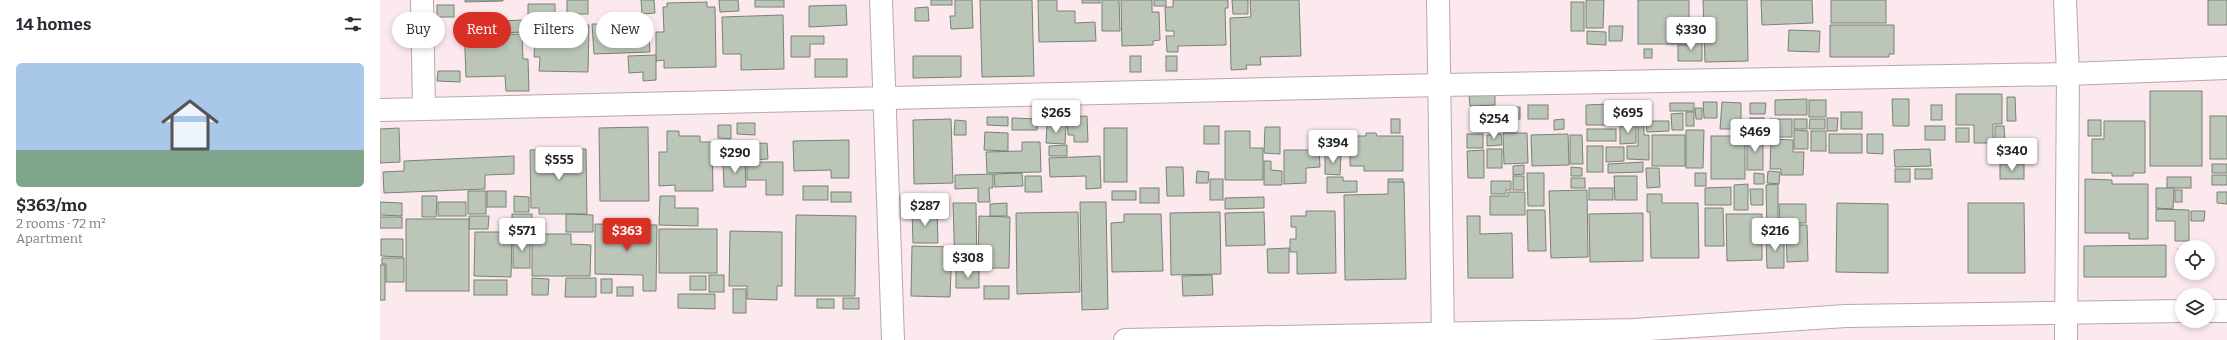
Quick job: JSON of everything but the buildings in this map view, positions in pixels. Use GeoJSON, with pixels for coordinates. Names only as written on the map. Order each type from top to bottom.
{"type":"FeatureCollection","features":[{"type":"Feature","properties":{"kind":"street"},"geometry":{"type":"LineString","coordinates":[[422,0],[424,109]]}},
{"type":"Feature","properties":{"kind":"street"},"geometry":{"type":"LineString","coordinates":[[881,0],[893,340]]}},
{"type":"Feature","properties":{"kind":"street"},"geometry":{"type":"LineString","coordinates":[[1438,0],[1443,337]]}},
{"type":"Feature","properties":{"kind":"street"},"geometry":{"type":"LineString","coordinates":[[2065,0],[2068,74],[2066,340]]}},
{"type":"Feature","properties":{"kind":"street"},"geometry":{"type":"LineString","coordinates":[[380,110],[1440,85],[2068,74],[2227,68]]}},
{"type":"Feature","properties":{"kind":"street"},"geometry":{"type":"LineString","coordinates":[[1125,340],[1443,337],[1634,330],[1846,316],[2175,311]]}},
{"type":"Feature","properties":{"kind":"street"},"geometry":{"type":"LineString","coordinates":[[2215,311],[2227,311]]}}]}
